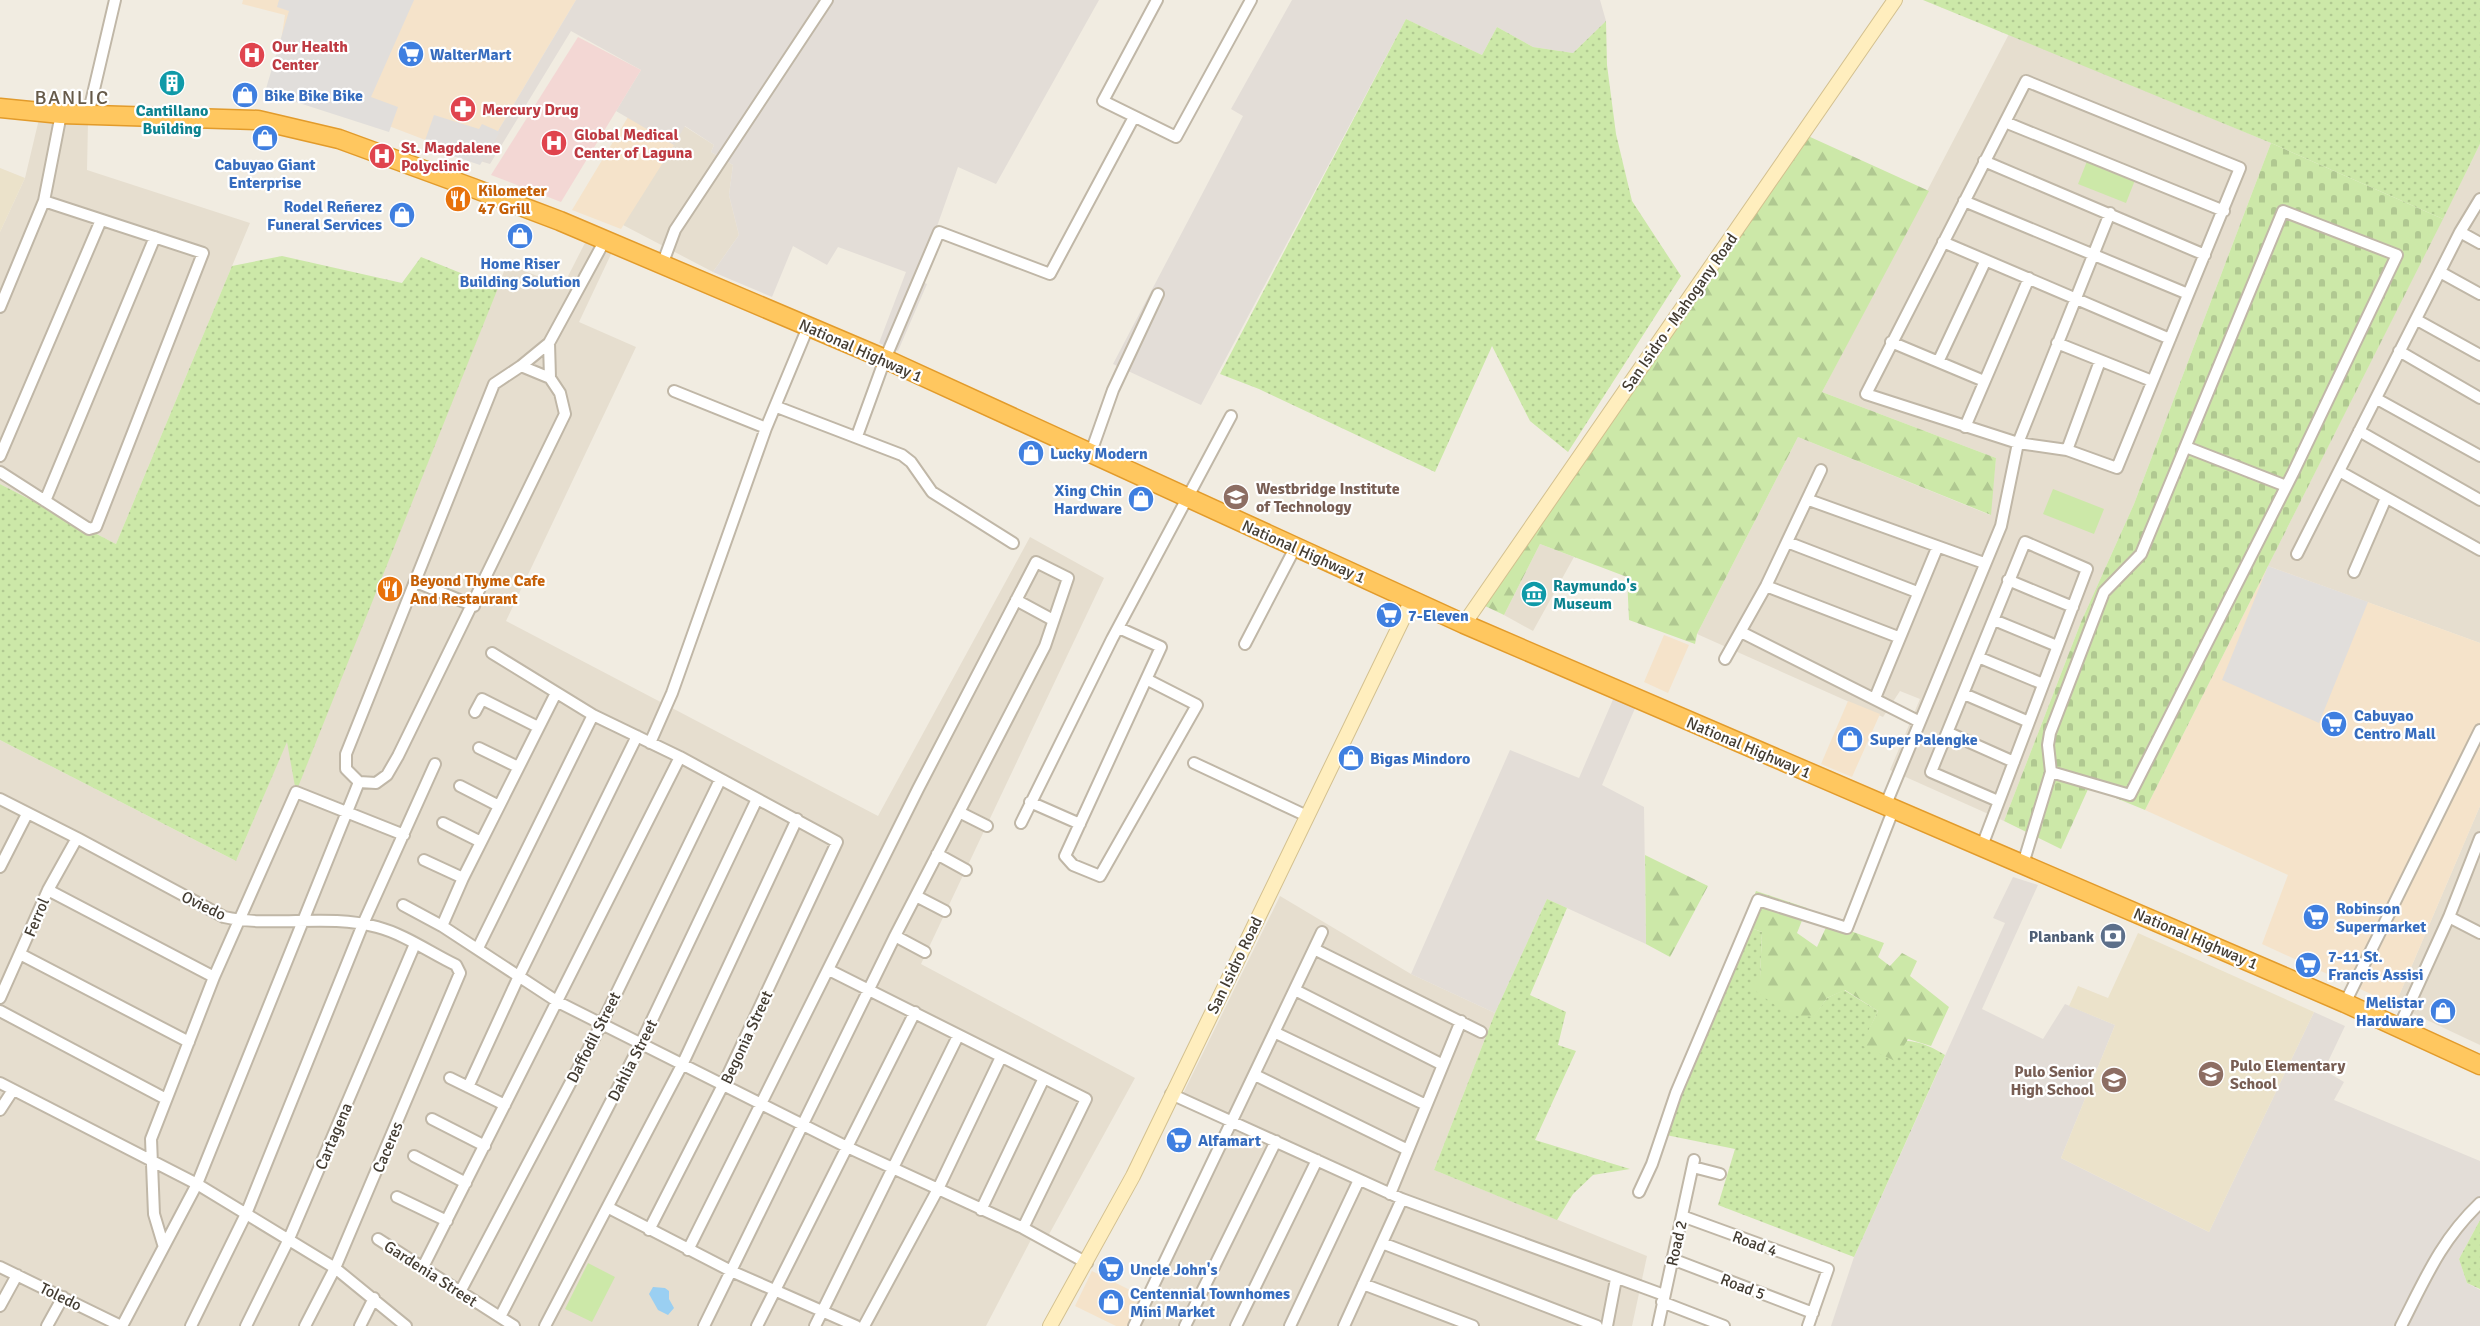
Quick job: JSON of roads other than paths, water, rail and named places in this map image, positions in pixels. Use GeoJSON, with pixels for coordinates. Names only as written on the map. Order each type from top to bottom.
{"type":"FeatureCollection","features":[{"type":"Feature","properties":{"kind":"highway","name":"National Highway 1"},"geometry":{"type":"LineString","coordinates":[[0,108],[61,114],[258,120],[296,127],[339,139],[451,180],[605,240],[885,359],[1185,499],[1296,546],[1464,624],[2345,1002],[2480,1065]]}},
{"type":"Feature","properties":{"kind":"street"},"geometry":{"type":"LineString","coordinates":[[88,115],[115,0]]}},
{"type":"Feature","properties":{"kind":"street"},"geometry":{"type":"LineString","coordinates":[[662,265],[675,230],[827,0]]}},
{"type":"Feature","properties":{"kind":"street"},"geometry":{"type":"LineString","coordinates":[[1156,0],[1103,101],[1176,137],[1251,0]]}},
{"type":"Feature","properties":{"kind":"street","name":"San Isidro - Mahogany Road"},"geometry":{"type":"LineString","coordinates":[[1464,624],[1895,0]]}},
{"type":"Feature","properties":{"kind":"street"},"geometry":{"type":"LineString","coordinates":[[2026,81],[2240,168],[2116,468],[2067,450],[2018,443],[1866,394],[2005,122],[2026,81]]}},
{"type":"Feature","properties":{"kind":"street"},"geometry":{"type":"LineString","coordinates":[[0,307],[44,201],[61,114]]}},
{"type":"Feature","properties":{"kind":"street"},"geometry":{"type":"LineString","coordinates":[[857,436],[885,359],[939,232],[1050,274],[1134,117]]}},
{"type":"Feature","properties":{"kind":"street"},"geometry":{"type":"LineString","coordinates":[[2005,122],[2224,211]]}},
{"type":"Feature","properties":{"kind":"street"},"geometry":{"type":"LineString","coordinates":[[1984,161],[2205,255]]}},
{"type":"Feature","properties":{"kind":"street"},"geometry":{"type":"LineString","coordinates":[[2297,554],[2460,232],[2480,200]]}},
{"type":"Feature","properties":{"kind":"street"},"geometry":{"type":"LineString","coordinates":[[0,472],[89,528],[96,527],[203,253],[44,201]]}},
{"type":"Feature","properties":{"kind":"street"},"geometry":{"type":"LineString","coordinates":[[1964,201],[2188,294]]}},
{"type":"Feature","properties":{"kind":"street"},"geometry":{"type":"LineString","coordinates":[[2023,864],[2051,771],[2048,745],[2050,733],[2104,592],[2141,554],[2283,211],[2397,255],[2286,486],[2130,795],[2051,771]]}},
{"type":"Feature","properties":{"kind":"street"},"geometry":{"type":"LineString","coordinates":[[1639,1192],[1652,1164],[1676,1093],[1758,900],[1847,928],[1918,721],[2001,526],[2018,443],[2110,213]]}},
{"type":"Feature","properties":{"kind":"street"},"geometry":{"type":"LineString","coordinates":[[0,456],[101,220]]}},
{"type":"Feature","properties":{"kind":"street"},"geometry":{"type":"LineString","coordinates":[[2460,232],[2480,243]]}},
{"type":"Feature","properties":{"kind":"street"},"geometry":{"type":"LineString","coordinates":[[45,501],[155,237]]}},
{"type":"Feature","properties":{"kind":"street"},"geometry":{"type":"LineString","coordinates":[[549,343],[550,378],[560,393],[566,414],[474,606],[387,774],[376,783],[359,782],[346,768],[346,754],[494,384],[549,343],[605,240]]}},
{"type":"Feature","properties":{"kind":"street"},"geometry":{"type":"LineString","coordinates":[[1942,242],[2170,339]]}},
{"type":"Feature","properties":{"kind":"street"},"geometry":{"type":"LineString","coordinates":[[1939,360],[1985,262]]}},
{"type":"Feature","properties":{"kind":"street"},"geometry":{"type":"LineString","coordinates":[[2440,272],[2480,294]]}},
{"type":"Feature","properties":{"kind":"street"},"geometry":{"type":"LineString","coordinates":[[1965,427],[2029,278]]}},
{"type":"Feature","properties":{"kind":"street"},"geometry":{"type":"LineString","coordinates":[[1090,455],[1113,390],[1158,294]]}},
{"type":"Feature","properties":{"kind":"street"},"geometry":{"type":"LineString","coordinates":[[2417,320],[2480,355]]}},
{"type":"Feature","properties":{"kind":"street"},"geometry":{"type":"LineString","coordinates":[[650,743],[672,693],[766,428],[808,327]]}},
{"type":"Feature","properties":{"kind":"street"},"geometry":{"type":"LineString","coordinates":[[1891,342],[1939,360],[1984,381]]}},
{"type":"Feature","properties":{"kind":"street"},"geometry":{"type":"LineString","coordinates":[[2057,343],[2152,381]]}},
{"type":"Feature","properties":{"kind":"street"},"geometry":{"type":"LineString","coordinates":[[2399,351],[2480,398]]}},
{"type":"Feature","properties":{"kind":"street"},"geometry":{"type":"LineString","coordinates":[[2067,450],[2100,361]]}},
{"type":"Feature","properties":{"kind":"street"},"geometry":{"type":"LineString","coordinates":[[521,366],[550,378]]}},
{"type":"Feature","properties":{"kind":"street"},"geometry":{"type":"LineString","coordinates":[[674,391],[766,428]]}},
{"type":"Feature","properties":{"kind":"street"},"geometry":{"type":"LineString","coordinates":[[2377,399],[2480,456]]}},
{"type":"Feature","properties":{"kind":"street"},"geometry":{"type":"LineString","coordinates":[[777,406],[902,455],[911,462],[932,492],[1013,543]]}},
{"type":"Feature","properties":{"kind":"street"},"geometry":{"type":"LineString","coordinates":[[1021,823],[1185,499],[1231,416]]}},
{"type":"Feature","properties":{"kind":"street"},"geometry":{"type":"LineString","coordinates":[[2359,431],[2480,500]]}},
{"type":"Feature","properties":{"kind":"street"},"geometry":{"type":"LineString","coordinates":[[2186,447],[2286,486]]}},
{"type":"Feature","properties":{"kind":"street"},"geometry":{"type":"LineString","coordinates":[[1725,659],[1766,586],[1809,500],[1821,470]]}},
{"type":"Feature","properties":{"kind":"street"},"geometry":{"type":"LineString","coordinates":[[2339,471],[2480,550]]}},
{"type":"Feature","properties":{"kind":"street"},"geometry":{"type":"LineString","coordinates":[[2354,572],[2386,498]]}},
{"type":"Feature","properties":{"kind":"street"},"geometry":{"type":"LineString","coordinates":[[1809,500],[1937,548],[1984,563]]}},
{"type":"Feature","properties":{"kind":"street"},"geometry":{"type":"LineString","coordinates":[[1787,542],[1917,592]]}},
{"type":"Feature","properties":{"kind":"street"},"geometry":{"type":"LineString","coordinates":[[1982,846],[2087,569],[2025,542],[1949,733],[1931,772],[1998,801]]}},
{"type":"Feature","properties":{"kind":"street"},"geometry":{"type":"LineString","coordinates":[[1245,644],[1296,546]]}},
{"type":"Feature","properties":{"kind":"street"},"geometry":{"type":"LineString","coordinates":[[1875,698],[1898,637],[1937,548]]}},
{"type":"Feature","properties":{"kind":"street"},"geometry":{"type":"LineString","coordinates":[[688,1250],[760,1101],[1036,562],[1068,578],[1045,646],[895,936],[704,1326]]}},
{"type":"Feature","properties":{"kind":"street"},"geometry":{"type":"LineString","coordinates":[[2008,580],[2073,607]]}},
{"type":"Feature","properties":{"kind":"street"},"geometry":{"type":"LineString","coordinates":[[416,582],[474,606]]}},
{"type":"Feature","properties":{"kind":"street"},"geometry":{"type":"LineString","coordinates":[[1766,586],[1898,637]]}},
{"type":"Feature","properties":{"kind":"street"},"geometry":{"type":"LineString","coordinates":[[1016,600],[1053,620]]}},
{"type":"Feature","properties":{"kind":"street","name":"San Isidro Road"},"geometry":{"type":"LineString","coordinates":[[1050,1326],[1087,1263],[1133,1176],[1412,600]]}},
{"type":"Feature","properties":{"kind":"street"},"geometry":{"type":"LineString","coordinates":[[1994,620],[2057,646]]}},
{"type":"Feature","properties":{"kind":"street"},"geometry":{"type":"LineString","coordinates":[[1119,628],[1161,647],[1148,680],[1065,856],[1073,865],[1100,876],[1197,705],[1148,680]]}},
{"type":"Feature","properties":{"kind":"street"},"geometry":{"type":"LineString","coordinates":[[1741,632],[1918,721]]}},
{"type":"Feature","properties":{"kind":"street"},"geometry":{"type":"LineString","coordinates":[[492,653],[593,715],[680,757],[797,819],[683,1063],[609,1208],[545,1326]]}},
{"type":"Feature","properties":{"kind":"street"},"geometry":{"type":"LineString","coordinates":[[1978,657],[2043,684]]}},
{"type":"Feature","properties":{"kind":"street"},"geometry":{"type":"LineString","coordinates":[[442,926],[463,878],[556,693]]}},
{"type":"Feature","properties":{"kind":"street"},"geometry":{"type":"LineString","coordinates":[[1964,694],[2030,722]]}},
{"type":"Feature","properties":{"kind":"street"},"geometry":{"type":"LineString","coordinates":[[475,712],[482,699],[538,727]]}},
{"type":"Feature","properties":{"kind":"street"},"geometry":{"type":"LineString","coordinates":[[477,948],[593,715]]}},
{"type":"Feature","properties":{"kind":"street"},"geometry":{"type":"LineString","coordinates":[[2345,1002],[2480,730]]}},
{"type":"Feature","properties":{"kind":"street"},"geometry":{"type":"LineString","coordinates":[[1949,733],[2014,762]]}},
{"type":"Feature","properties":{"kind":"street"},"geometry":{"type":"LineString","coordinates":[[468,1087],[519,976],[637,736]]}},
{"type":"Feature","properties":{"kind":"street"},"geometry":{"type":"LineString","coordinates":[[479,748],[518,767]]}},
{"type":"Feature","properties":{"kind":"street"},"geometry":{"type":"LineString","coordinates":[[423,1268],[680,757]]}},
{"type":"Feature","properties":{"kind":"street"},"geometry":{"type":"LineString","coordinates":[[1194,763],[1307,816]]}},
{"type":"Feature","properties":{"kind":"street"},"geometry":{"type":"LineString","coordinates":[[191,1326],[246,1214],[363,924],[435,764]]}},
{"type":"Feature","properties":{"kind":"street","name":"Daffodil Street"},"geometry":{"type":"LineString","coordinates":[[460,1292],[602,1023],[720,780]]}},
{"type":"Feature","properties":{"kind":"street"},"geometry":{"type":"LineString","coordinates":[[121,1326],[197,1184],[359,782]]}},
{"type":"Feature","properties":{"kind":"street"},"geometry":{"type":"LineString","coordinates":[[460,786],[499,806]]}},
{"type":"Feature","properties":{"kind":"street"},"geometry":{"type":"LineString","coordinates":[[163,1244],[154,1214],[151,1139],[214,977],[241,921],[296,792],[404,835]]}},
{"type":"Feature","properties":{"kind":"street","name":"Dahlia Street"},"geometry":{"type":"LineString","coordinates":[[500,1317],[641,1043],[756,799]]}},
{"type":"Feature","properties":{"kind":"street","name":"Oviedo"},"geometry":{"type":"LineString","coordinates":[[0,800],[77,838],[224,917],[241,921],[304,920],[378,927],[456,966]]}},
{"type":"Feature","properties":{"kind":"street"},"geometry":{"type":"LineString","coordinates":[[1030,802],[1080,824]]}},
{"type":"Feature","properties":{"kind":"street"},"geometry":{"type":"LineString","coordinates":[[959,812],[987,826]]}},
{"type":"Feature","properties":{"kind":"street"},"geometry":{"type":"LineString","coordinates":[[0,867],[27,814]]}},
{"type":"Feature","properties":{"kind":"street","name":"Begonia Street"},"geometry":{"type":"LineString","coordinates":[[649,1230],[724,1083],[837,842],[797,819]]}},
{"type":"Feature","properties":{"kind":"street"},"geometry":{"type":"LineString","coordinates":[[442,823],[481,842]]}},
{"type":"Feature","properties":{"kind":"street","name":"Ferrol"},"geometry":{"type":"LineString","coordinates":[[0,998],[48,890],[77,838]]}},
{"type":"Feature","properties":{"kind":"street"},"geometry":{"type":"LineString","coordinates":[[2399,1027],[2480,838]]}},
{"type":"Feature","properties":{"kind":"street"},"geometry":{"type":"LineString","coordinates":[[937,854],[966,870]]}},
{"type":"Feature","properties":{"kind":"street"},"geometry":{"type":"LineString","coordinates":[[424,860],[463,878]]}},
{"type":"Feature","properties":{"kind":"street"},"geometry":{"type":"LineString","coordinates":[[48,890],[214,977]]}},
{"type":"Feature","properties":{"kind":"street"},"geometry":{"type":"LineString","coordinates":[[916,896],[945,911]]}},
{"type":"Feature","properties":{"kind":"street"},"geometry":{"type":"LineString","coordinates":[[403,905],[442,926],[558,1002],[848,1147],[1023,1228],[1087,1263]]}},
{"type":"Feature","properties":{"kind":"street"},"geometry":{"type":"LineString","coordinates":[[2448,917],[2480,933]]}},
{"type":"Feature","properties":{"kind":"street"},"geometry":{"type":"LineString","coordinates":[[1134,1326],[1276,1033],[1322,932]]}},
{"type":"Feature","properties":{"kind":"street"},"geometry":{"type":"LineString","coordinates":[[895,936],[925,952]]}},
{"type":"Feature","properties":{"kind":"street","name":"Cartagena"},"geometry":{"type":"LineString","coordinates":[[246,1326],[288,1241],[415,944]]}},
{"type":"Feature","properties":{"kind":"street"},"geometry":{"type":"LineString","coordinates":[[1314,949],[1480,1032]]}},
{"type":"Feature","properties":{"kind":"street"},"geometry":{"type":"LineString","coordinates":[[21,954],[189,1042]]}},
{"type":"Feature","properties":{"kind":"street","name":"Caceres"},"geometry":{"type":"LineString","coordinates":[[306,1326],[335,1268],[460,973],[456,966]]}},
{"type":"Feature","properties":{"kind":"street"},"geometry":{"type":"LineString","coordinates":[[829,970],[1086,1099],[1023,1228]]}},
{"type":"Feature","properties":{"kind":"street"},"geometry":{"type":"LineString","coordinates":[[1295,990],[1443,1065]]}},
{"type":"Feature","properties":{"kind":"street"},"geometry":{"type":"LineString","coordinates":[[0,1011],[166,1099]]}},
{"type":"Feature","properties":{"kind":"street"},"geometry":{"type":"LineString","coordinates":[[757,1326],[915,1012]]}},
{"type":"Feature","properties":{"kind":"street"},"geometry":{"type":"LineString","coordinates":[[1390,1194],[1461,1021]]}},
{"type":"Feature","properties":{"kind":"street"},"geometry":{"type":"LineString","coordinates":[[1276,1033],[1426,1105]]}},
{"type":"Feature","properties":{"kind":"street"},"geometry":{"type":"LineString","coordinates":[[815,1326],[958,1035]]}},
{"type":"Feature","properties":{"kind":"street"},"geometry":{"type":"LineString","coordinates":[[864,1326],[938,1189],[1001,1057]]}},
{"type":"Feature","properties":{"kind":"street"},"geometry":{"type":"LineString","coordinates":[[1255,1075],[1408,1150]]}},
{"type":"Feature","properties":{"kind":"street"},"geometry":{"type":"LineString","coordinates":[[450,1078],[505,1105]]}},
{"type":"Feature","properties":{"kind":"street"},"geometry":{"type":"LineString","coordinates":[[981,1210],[1044,1078]]}},
{"type":"Feature","properties":{"kind":"street"},"geometry":{"type":"LineString","coordinates":[[0,1083],[197,1184],[335,1268],[406,1326]]}},
{"type":"Feature","properties":{"kind":"street"},"geometry":{"type":"LineString","coordinates":[[0,1110],[13,1090]]}},
{"type":"Feature","properties":{"kind":"street"},"geometry":{"type":"LineString","coordinates":[[1171,1094],[1390,1194],[1641,1288],[1724,1326]]}},
{"type":"Feature","properties":{"kind":"street"},"geometry":{"type":"LineString","coordinates":[[432,1119],[485,1146]]}},
{"type":"Feature","properties":{"kind":"street"},"geometry":{"type":"LineString","coordinates":[[1185,1326],[1276,1141]]}},
{"type":"Feature","properties":{"kind":"street"},"geometry":{"type":"LineString","coordinates":[[414,1156],[466,1183]]}},
{"type":"Feature","properties":{"kind":"street"},"geometry":{"type":"LineString","coordinates":[[1236,1326],[1317,1160]]}},
{"type":"Feature","properties":{"kind":"street","name":"Road 2"},"geometry":{"type":"LineString","coordinates":[[1658,1326],[1693,1164],[1720,1174]]}},
{"type":"Feature","properties":{"kind":"street"},"geometry":{"type":"LineString","coordinates":[[1290,1326],[1359,1180]]}},
{"type":"Feature","properties":{"kind":"street"},"geometry":{"type":"LineString","coordinates":[[397,1197],[447,1221]]}},
{"type":"Feature","properties":{"kind":"street"},"geometry":{"type":"LineString","coordinates":[[1345,1326],[1402,1199]]}},
{"type":"Feature","properties":{"kind":"street"},"geometry":{"type":"LineString","coordinates":[[2401,1326],[2437,1252],[2462,1219],[2480,1203]]}},
{"type":"Feature","properties":{"kind":"street"},"geometry":{"type":"LineString","coordinates":[[609,1208],[731,1271],[856,1326]]}},
{"type":"Feature","properties":{"kind":"street","name":"Road 4"},"geometry":{"type":"LineString","coordinates":[[1682,1216],[1828,1269],[1813,1313]]}},
{"type":"Feature","properties":{"kind":"street","name":"Gardenia Street"},"geometry":{"type":"LineString","coordinates":[[378,1239],[514,1326]]}},
{"type":"Feature","properties":{"kind":"street"},"geometry":{"type":"LineString","coordinates":[[1382,1243],[1597,1326]]}},
{"type":"Feature","properties":{"kind":"street","name":"Road 5"},"geometry":{"type":"LineString","coordinates":[[1672,1259],[1813,1313]]}},
{"type":"Feature","properties":{"kind":"street","name":"Toledo"},"geometry":{"type":"LineString","coordinates":[[0,1267],[121,1326]]}},
{"type":"Feature","properties":{"kind":"street"},"geometry":{"type":"LineString","coordinates":[[0,1306],[17,1275]]}},
{"type":"Feature","properties":{"kind":"street"},"geometry":{"type":"LineString","coordinates":[[1607,1326],[1616,1279]]}},
{"type":"Feature","properties":{"kind":"street"},"geometry":{"type":"LineString","coordinates":[[1363,1284],[1473,1326]]}},
{"type":"Feature","properties":{"kind":"street"},"geometry":{"type":"LineString","coordinates":[[47,1326],[63,1297]]}},
{"type":"Feature","properties":{"kind":"street"},"geometry":{"type":"LineString","coordinates":[[360,1326],[374,1299]]}},
{"type":"Feature","properties":{"kind":"street"},"geometry":{"type":"LineString","coordinates":[[1808,1326],[1813,1313]]}},
{"type":"Feature","properties":{"kind":"water"},"geometry":{"type":"Polygon","coordinates":[[[653,1287],[665,1288],[669,1291],[669,1299],[674,1308],[668,1315],[658,1310],[649,1294],[653,1287]]]}},
{"type":"Feature","properties":{"kind":"place","name":"WalterMart"},"geometry":{"type":"Point","coordinates":[411,54]}},
{"type":"Feature","properties":{"kind":"place","name":"Our Health Center"},"geometry":{"type":"Point","coordinates":[252,55]}},
{"type":"Feature","properties":{"kind":"place","name":"Cantillano Building"},"geometry":{"type":"Point","coordinates":[172,83]}},
{"type":"Feature","properties":{"kind":"place","name":"Bike Bike Bike"},"geometry":{"type":"Point","coordinates":[245,95]}},
{"type":"Feature","properties":{"kind":"place","name":"Mercury Drug"},"geometry":{"type":"Point","coordinates":[463,109]}},
{"type":"Feature","properties":{"kind":"place","name":"Cabuyao Giant Enterprise"},"geometry":{"type":"Point","coordinates":[265,138]}},
{"type":"Feature","properties":{"kind":"place","name":"Global Medical Center of Laguna"},"geometry":{"type":"Point","coordinates":[554,143]}},
{"type":"Feature","properties":{"kind":"place","name":"St. Magdalene Polyclinic"},"geometry":{"type":"Point","coordinates":[382,156]}},
{"type":"Feature","properties":{"kind":"place","name":"Kilometer 47 Grill"},"geometry":{"type":"Point","coordinates":[458,199]}},
{"type":"Feature","properties":{"kind":"place","name":"Rodel Reñerez Funeral Services"},"geometry":{"type":"Point","coordinates":[402,215]}},
{"type":"Feature","properties":{"kind":"place","name":"Home Riser Building Solution"},"geometry":{"type":"Point","coordinates":[520,236]}},
{"type":"Feature","properties":{"kind":"place","name":"Lucky Modern"},"geometry":{"type":"Point","coordinates":[1031,453]}},
{"type":"Feature","properties":{"kind":"place","name":"Westbridge Institute of Technology"},"geometry":{"type":"Point","coordinates":[1236,497]}},
{"type":"Feature","properties":{"kind":"place","name":"Xing Chin Hardware"},"geometry":{"type":"Point","coordinates":[1141,499]}},
{"type":"Feature","properties":{"kind":"place","name":"Beyond Thyme Cafe And Restaurant"},"geometry":{"type":"Point","coordinates":[390,589]}},
{"type":"Feature","properties":{"kind":"place","name":"Raymundo's Museum"},"geometry":{"type":"Point","coordinates":[1534,594]}},
{"type":"Feature","properties":{"kind":"place","name":"7-Eleven"},"geometry":{"type":"Point","coordinates":[1389,615]}},
{"type":"Feature","properties":{"kind":"place","name":"Cabuyao Centro Mall"},"geometry":{"type":"Point","coordinates":[2334,724]}},
{"type":"Feature","properties":{"kind":"place","name":"Super Palengke"},"geometry":{"type":"Point","coordinates":[1850,739]}},
{"type":"Feature","properties":{"kind":"place","name":"Bigas Mindoro"},"geometry":{"type":"Point","coordinates":[1351,758]}},
{"type":"Feature","properties":{"kind":"place","name":"Robinson Supermarket"},"geometry":{"type":"Point","coordinates":[2316,917]}},
{"type":"Feature","properties":{"kind":"place","name":"Planbank"},"geometry":{"type":"Point","coordinates":[2113,936]}},
{"type":"Feature","properties":{"kind":"place","name":"7-11 St. Francis Assisi"},"geometry":{"type":"Point","coordinates":[2308,965]}},
{"type":"Feature","properties":{"kind":"place","name":"Melistar Hardware"},"geometry":{"type":"Point","coordinates":[2443,1011]}},
{"type":"Feature","properties":{"kind":"place","name":"Pulo Elementary School"},"geometry":{"type":"Point","coordinates":[2211,1074]}},
{"type":"Feature","properties":{"kind":"place","name":"Pulo Senior High School"},"geometry":{"type":"Point","coordinates":[2114,1080]}},
{"type":"Feature","properties":{"kind":"place","name":"Alfamart"},"geometry":{"type":"Point","coordinates":[1179,1140]}},
{"type":"Feature","properties":{"kind":"place","name":"Uncle John's"},"geometry":{"type":"Point","coordinates":[1111,1269]}},
{"type":"Feature","properties":{"kind":"place","name":"Centennial Townhomes Mini Market"},"geometry":{"type":"Point","coordinates":[1111,1302]}},
{"type":"Feature","properties":{"kind":"district","name":"BANLIC"},"geometry":{"type":"Point","coordinates":[72,97]}}]}
